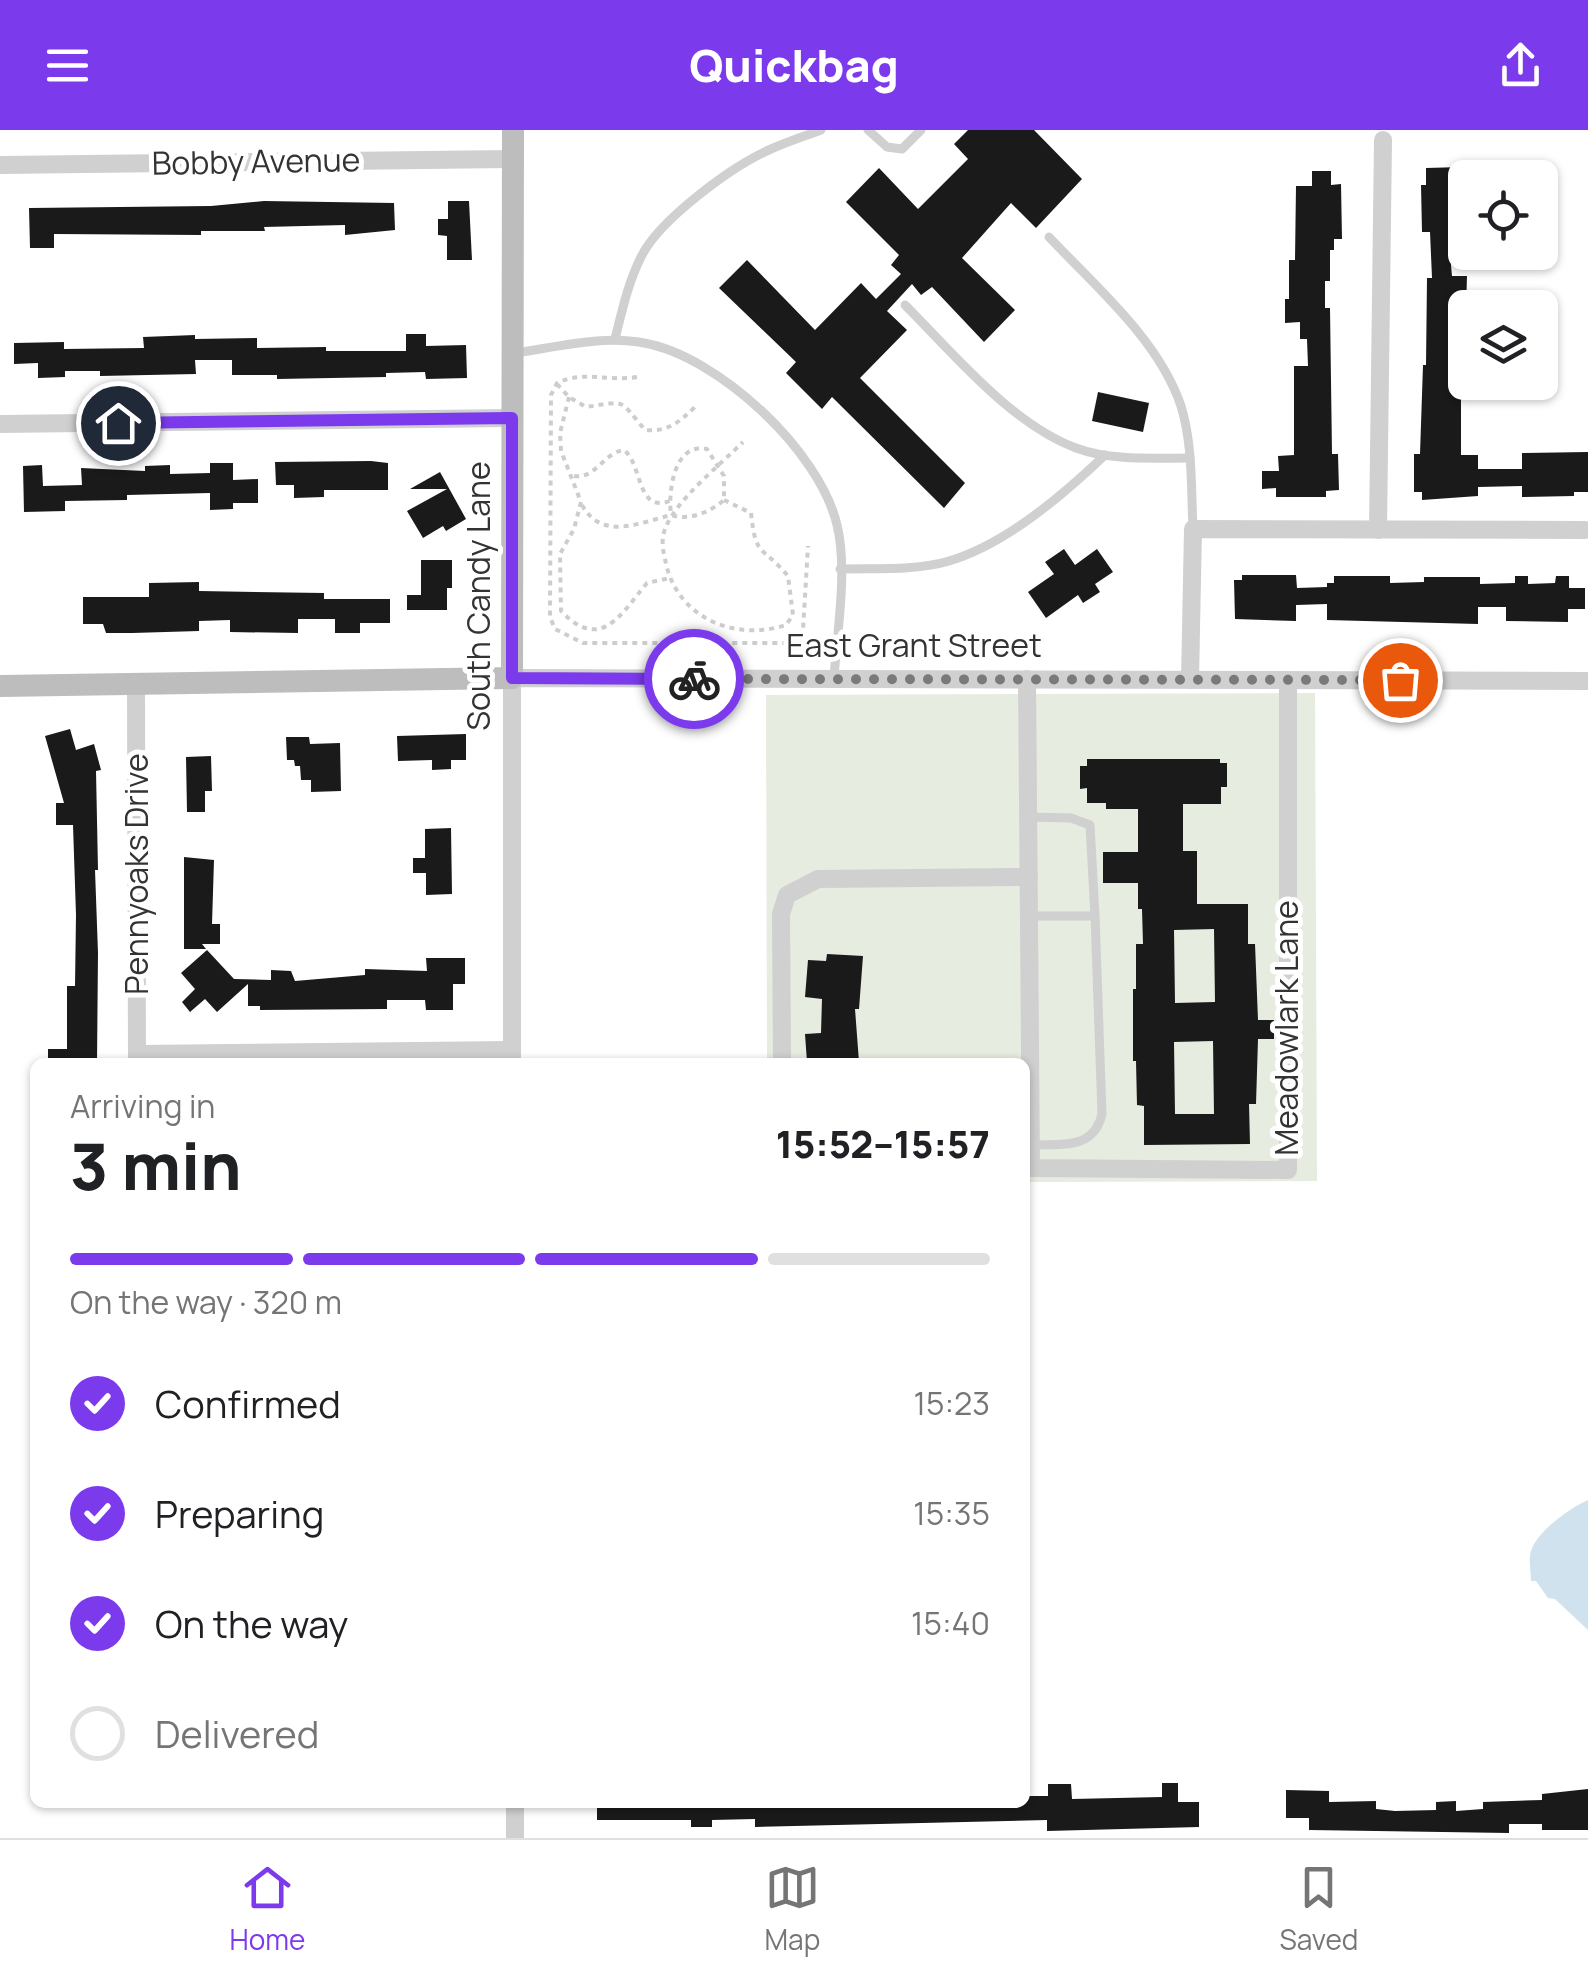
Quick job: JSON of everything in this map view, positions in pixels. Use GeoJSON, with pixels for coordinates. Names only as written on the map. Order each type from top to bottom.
{"type":"FeatureCollection","features":[{"type":"Feature","properties":{"kind":"main road","name":"South Candy Lane"},"geometry":{"type":"LineString","coordinates":[[512,678],[513,130]]}},
{"type":"Feature","properties":{"kind":"main road","name":"East Grant Street"},"geometry":{"type":"LineString","coordinates":[[0,686],[512,678]]}},
{"type":"Feature","properties":{"kind":"street"},"geometry":{"type":"LineString","coordinates":[[1378,530],[1383,140]]}},
{"type":"Feature","properties":{"kind":"street","name":"Bobby Avenue"},"geometry":{"type":"LineString","coordinates":[[0,165],[513,159]]}},
{"type":"Feature","properties":{"kind":"street"},"geometry":{"type":"LineString","coordinates":[[0,424],[512,418]]}},
{"type":"Feature","properties":{"kind":"street"},"geometry":{"type":"LineString","coordinates":[[1190,680],[1192,529],[1584,530]]}},
{"type":"Feature","properties":{"kind":"street","name":"East Grant Street"},"geometry":{"type":"LineString","coordinates":[[512,678],[1588,681]]}},
{"type":"Feature","properties":{"kind":"street","name":"South Candy Lane"},"geometry":{"type":"LineString","coordinates":[[512,678],[512,1056]]}},
{"type":"Feature","properties":{"kind":"street"},"geometry":{"type":"LineString","coordinates":[[1027,679],[1029,1058]]}},
{"type":"Feature","properties":{"kind":"street","name":"Meadowlark Lane"},"geometry":{"type":"LineString","coordinates":[[1030,1159],[1031,1168],[1288,1170],[1288,680]]}},
{"type":"Feature","properties":{"kind":"street","name":"Pennyoaks Drive"},"geometry":{"type":"LineString","coordinates":[[136,685],[137,1058]]}},
{"type":"Feature","properties":{"kind":"street"},"geometry":{"type":"LineString","coordinates":[[782,1058],[781,914],[787,895],[818,879],[1028,878]]}},
{"type":"Feature","properties":{"kind":"street"},"geometry":{"type":"LineString","coordinates":[[137,1058],[512,1056]]}},
{"type":"Feature","properties":{"kind":"street"},"geometry":{"type":"LineString","coordinates":[[515,1808],[515,1838]]}},
{"type":"Feature","properties":{"kind":"lane"},"geometry":{"type":"LineString","coordinates":[[615,339],[641,257],[656,234],[705,191],[768,150],[822,130]]}},
{"type":"Feature","properties":{"kind":"lane"},"geometry":{"type":"LineString","coordinates":[[868,130],[888,147],[902,149],[920,130]]}},
{"type":"Feature","properties":{"kind":"lane"},"geometry":{"type":"LineString","coordinates":[[1049,237],[1129,323],[1162,368],[1181,407],[1190,458],[1192,529]]}},
{"type":"Feature","properties":{"kind":"lane"},"geometry":{"type":"LineString","coordinates":[[905,305],[1002,401],[1074,447],[1104,455],[1190,458]]}},
{"type":"Feature","properties":{"kind":"lane"},"geometry":{"type":"LineString","coordinates":[[512,354],[615,339],[646,343],[692,359],[754,404],[813,472],[838,526],[840,569],[834,678]]}},
{"type":"Feature","properties":{"kind":"lane"},"geometry":{"type":"LineString","coordinates":[[840,569],[948,561],[980,548],[1032,517],[1104,455]]}},
{"type":"Feature","properties":{"kind":"lane"},"geometry":{"type":"LineString","coordinates":[[1028,816],[1071,818],[1090,826],[1100,1123],[1087,1140],[1030,1150]]}},
{"type":"Feature","properties":{"kind":"lane"},"geometry":{"type":"LineString","coordinates":[[1029,916],[1095,916]]}},
{"type":"Feature","properties":{"kind":"path"},"geometry":{"type":"LineString","coordinates":[[637,377],[576,374],[557,383],[551,395],[550,618],[556,629],[569,639],[584,643],[786,645],[800,638],[808,546]]}},
{"type":"Feature","properties":{"kind":"path"},"geometry":{"type":"LineString","coordinates":[[557,383],[569,397],[586,407],[614,401],[626,405],[645,430],[673,427],[696,406]]}},
{"type":"Feature","properties":{"kind":"path"},"geometry":{"type":"LineString","coordinates":[[569,397],[560,451],[587,514],[610,528],[712,510],[724,500]]}},
{"type":"Feature","properties":{"kind":"path"},"geometry":{"type":"LineString","coordinates":[[550,434],[560,434]]}},
{"type":"Feature","properties":{"kind":"path"},"geometry":{"type":"LineString","coordinates":[[671,515],[743,442]]}},
{"type":"Feature","properties":{"kind":"path"},"geometry":{"type":"LineString","coordinates":[[708,449],[724,476],[724,500],[751,513],[758,549],[788,576],[794,603],[793,615],[786,625],[753,631],[699,616],[682,600],[670,578],[662,540],[671,515],[670,482],[689,450],[708,449]]}},
{"type":"Feature","properties":{"kind":"path"},"geometry":{"type":"LineString","coordinates":[[573,476],[591,474],[613,452],[624,450],[634,457],[642,491],[650,501],[670,501]]}},
{"type":"Feature","properties":{"kind":"path"},"geometry":{"type":"LineString","coordinates":[[580,502],[574,530],[560,554],[559,571],[561,611],[578,626],[590,630],[616,622],[647,584],[670,578]]}},
{"type":"Feature","properties":{"kind":"path"},"geometry":{"type":"LineString","coordinates":[[550,571],[559,571]]}},
{"type":"Feature","properties":{"kind":"path"},"geometry":{"type":"LineString","coordinates":[[602,627],[603,643]]}},
{"type":"Feature","properties":{"kind":"path"},"geometry":{"type":"LineString","coordinates":[[732,628],[732,644]]}},
{"type":"Feature","properties":{"kind":"shaded area"},"geometry":{"type":"Polygon","coordinates":[[[1315,693],[1317,1181],[1030,1182],[1030,1058],[767,1058],[766,695],[1315,693]]]}},
{"type":"Feature","properties":{"kind":"water"},"geometry":{"type":"Polygon","coordinates":[[[1588,1500],[1588,1630],[1555,1599],[1548,1598],[1536,1581],[1531,1581],[1530,1556],[1544,1531],[1588,1500]]]}},
{"type":"Feature","properties":{"kind":"building"},"geometry":{"type":"Polygon","coordinates":[[[968,130],[1034,130],[1082,179],[1036,228],[1011,203],[962,258],[1015,310],[984,342],[932,287],[921,295],[912,284],[887,311],[907,330],[860,378],[965,483],[944,508],[832,397],[822,409],[786,373],[796,362],[719,288],[747,260],[815,330],[861,283],[876,299],[901,274],[891,265],[899,255],[846,202],[879,168],[918,209],[968,159],[954,144],[968,130]]]}},
{"type":"Feature","properties":{"kind":"building"},"geometry":{"type":"Polygon","coordinates":[[[1448,167],[1448,270],[1452,276],[1467,276],[1467,290],[1448,290],[1448,400],[1461,400],[1461,455],[1478,455],[1478,469],[1522,469],[1522,453],[1588,452],[1588,492],[1522,497],[1522,486],[1478,487],[1478,496],[1422,500],[1422,492],[1414,492],[1414,454],[1420,454],[1426,365],[1427,278],[1432,278],[1430,232],[1422,232],[1421,185],[1426,185],[1426,168],[1448,167]]]}},
{"type":"Feature","properties":{"kind":"building"},"geometry":{"type":"Polygon","coordinates":[[[1312,171],[1331,171],[1331,185],[1341,184],[1342,239],[1334,239],[1330,281],[1325,281],[1325,308],[1330,308],[1332,454],[1338,454],[1339,490],[1326,491],[1326,497],[1276,497],[1276,488],[1262,489],[1262,471],[1279,471],[1278,456],[1294,455],[1294,366],[1308,366],[1307,339],[1300,339],[1300,322],[1285,323],[1285,299],[1289,299],[1289,260],[1295,260],[1296,186],[1312,186],[1312,171]]]}},
{"type":"Feature","properties":{"kind":"building"},"geometry":{"type":"Polygon","coordinates":[[[264,201],[394,203],[395,230],[345,235],[345,225],[201,231],[201,235],[54,234],[54,248],[30,248],[29,208],[211,206],[264,201]]]}},
{"type":"Feature","properties":{"kind":"building"},"geometry":{"type":"Polygon","coordinates":[[[448,201],[469,201],[472,260],[447,260],[447,236],[438,235],[438,219],[448,219],[448,201]]]}},
{"type":"Feature","properties":{"kind":"building"},"geometry":{"type":"Polygon","coordinates":[[[406,334],[426,334],[426,346],[466,345],[467,378],[426,379],[425,372],[386,373],[386,377],[277,379],[277,375],[232,375],[232,360],[195,360],[196,374],[100,376],[100,371],[65,371],[65,377],[38,378],[38,363],[14,364],[14,343],[64,342],[64,349],[144,348],[143,337],[195,335],[195,339],[257,338],[257,348],[406,351],[406,334]]]}},
{"type":"Feature","properties":{"kind":"building"},"geometry":{"type":"Polygon","coordinates":[[[1098,392],[1149,403],[1143,432],[1092,421],[1098,392]]]}},
{"type":"Feature","properties":{"kind":"building"},"geometry":{"type":"Polygon","coordinates":[[[275,462],[388,463],[388,490],[324,490],[324,497],[294,498],[294,485],[276,485],[275,462]]]}},
{"type":"Feature","properties":{"kind":"building"},"geometry":{"type":"Polygon","coordinates":[[[210,463],[233,463],[233,480],[258,479],[258,503],[233,503],[233,509],[210,510],[210,493],[127,495],[127,500],[65,501],[65,511],[24,512],[23,466],[42,465],[43,486],[82,485],[81,468],[145,471],[145,466],[170,465],[170,474],[210,473],[210,463]]]}},
{"type":"Feature","properties":{"kind":"building"},"geometry":{"type":"Polygon","coordinates":[[[440,472],[466,519],[423,538],[407,511],[447,489],[410,489],[440,472]]]}},
{"type":"Feature","properties":{"kind":"building"},"geometry":{"type":"Polygon","coordinates":[[[1064,549],[1075,565],[1097,549],[1113,572],[1095,584],[1100,592],[1083,603],[1078,595],[1046,618],[1028,592],[1054,574],[1045,562],[1064,549]]]}},
{"type":"Feature","properties":{"kind":"building"},"geometry":{"type":"Polygon","coordinates":[[[421,560],[452,560],[447,610],[407,610],[407,595],[421,595],[421,560]]]}},
{"type":"Feature","properties":{"kind":"building"},"geometry":{"type":"Polygon","coordinates":[[[1242,575],[1296,575],[1297,588],[1327,587],[1327,583],[1334,583],[1334,576],[1390,576],[1390,583],[1424,582],[1424,577],[1480,577],[1480,584],[1515,583],[1515,576],[1528,576],[1528,584],[1555,583],[1556,576],[1569,576],[1569,588],[1585,588],[1585,609],[1568,609],[1568,622],[1506,621],[1506,607],[1478,607],[1478,624],[1327,620],[1327,604],[1296,605],[1296,621],[1235,619],[1234,580],[1242,580],[1242,575]]]}},
{"type":"Feature","properties":{"kind":"building"},"geometry":{"type":"Polygon","coordinates":[[[199,582],[199,591],[324,593],[324,599],[390,599],[390,623],[360,623],[360,633],[335,633],[335,619],[298,619],[298,633],[230,632],[230,620],[199,621],[199,631],[132,633],[106,633],[103,624],[83,624],[83,597],[149,597],[149,583],[199,582]]]}},
{"type":"Feature","properties":{"kind":"building"},"geometry":{"type":"Polygon","coordinates":[[[70,729],[76,750],[94,744],[101,770],[96,771],[97,1058],[48,1058],[48,1049],[67,1049],[67,986],[75,986],[76,915],[73,825],[56,825],[56,803],[64,803],[45,736],[70,729]]]}},
{"type":"Feature","properties":{"kind":"building"},"geometry":{"type":"Polygon","coordinates":[[[466,734],[466,760],[451,760],[451,769],[432,770],[432,760],[398,761],[397,736],[466,734]]]}},
{"type":"Feature","properties":{"kind":"building"},"geometry":{"type":"Polygon","coordinates":[[[286,737],[309,737],[310,744],[340,743],[341,791],[311,792],[311,780],[301,780],[300,766],[287,760],[286,737]]]}},
{"type":"Feature","properties":{"kind":"building"},"geometry":{"type":"Polygon","coordinates":[[[211,756],[212,791],[205,791],[205,812],[187,812],[186,757],[211,756]]]}},
{"type":"Feature","properties":{"kind":"building"},"geometry":{"type":"Polygon","coordinates":[[[1087,759],[1220,759],[1220,763],[1227,763],[1227,787],[1221,787],[1221,804],[1183,804],[1183,851],[1197,851],[1197,904],[1248,904],[1248,944],[1255,944],[1258,1020],[1274,1020],[1274,1039],[1258,1039],[1256,1104],[1249,1104],[1250,1144],[1144,1145],[1144,1106],[1137,1105],[1133,1061],[1136,944],[1143,944],[1138,883],[1103,883],[1103,852],[1138,852],[1138,809],[1106,809],[1106,803],[1087,803],[1087,788],[1080,789],[1080,766],[1087,766],[1087,759]],[[1214,929],[1174,930],[1175,1003],[1215,1002],[1214,929]],[[1213,1041],[1174,1042],[1175,1114],[1214,1114],[1213,1041]]]}},
{"type":"Feature","properties":{"kind":"building"},"geometry":{"type":"Polygon","coordinates":[[[451,828],[452,894],[426,895],[426,873],[413,873],[413,858],[425,858],[425,829],[451,828]]]}},
{"type":"Feature","properties":{"kind":"building"},"geometry":{"type":"Polygon","coordinates":[[[184,857],[214,860],[212,924],[220,924],[220,944],[202,944],[206,949],[184,949],[184,857]]]}},
{"type":"Feature","properties":{"kind":"building"},"geometry":{"type":"Polygon","coordinates":[[[207,950],[234,979],[271,980],[271,970],[291,971],[295,981],[365,975],[365,969],[427,971],[426,958],[465,958],[465,984],[453,984],[453,1010],[426,1010],[425,1000],[387,1000],[387,1009],[260,1010],[260,1006],[248,1006],[248,984],[217,1012],[205,999],[190,1012],[182,1002],[195,989],[181,973],[207,950]]]}},
{"type":"Feature","properties":{"kind":"building"},"geometry":{"type":"Polygon","coordinates":[[[827,954],[863,956],[859,1009],[855,1009],[859,1058],[807,1058],[805,1034],[821,1033],[822,999],[805,997],[808,960],[826,961],[827,954]]]}},
{"type":"Feature","properties":{"kind":"building"},"geometry":{"type":"Polygon","coordinates":[[[1162,1783],[1178,1783],[1178,1802],[1199,1802],[1199,1827],[1047,1831],[1047,1820],[755,1827],[755,1819],[712,1820],[712,1827],[691,1827],[691,1820],[597,1820],[597,1808],[1030,1808],[1030,1796],[1048,1796],[1048,1784],[1071,1784],[1072,1799],[1162,1797],[1162,1783]]]}},
{"type":"Feature","properties":{"kind":"building"},"geometry":{"type":"Polygon","coordinates":[[[1588,1789],[1588,1830],[1542,1830],[1542,1824],[1509,1824],[1509,1833],[1309,1830],[1309,1818],[1286,1818],[1286,1790],[1329,1791],[1329,1802],[1376,1801],[1376,1809],[1395,1811],[1436,1810],[1436,1802],[1456,1801],[1456,1811],[1483,1809],[1483,1802],[1542,1800],[1542,1794],[1588,1789]]]}},
{"type":"Feature","properties":{"kind":"way so far"},"geometry":{"type":"LineString","coordinates":[[694,679],[1400,680]]}},
{"type":"Feature","properties":{"kind":"route"},"geometry":{"type":"LineString","coordinates":[[118,423],[512,418],[512,678],[694,679]]}}]}
